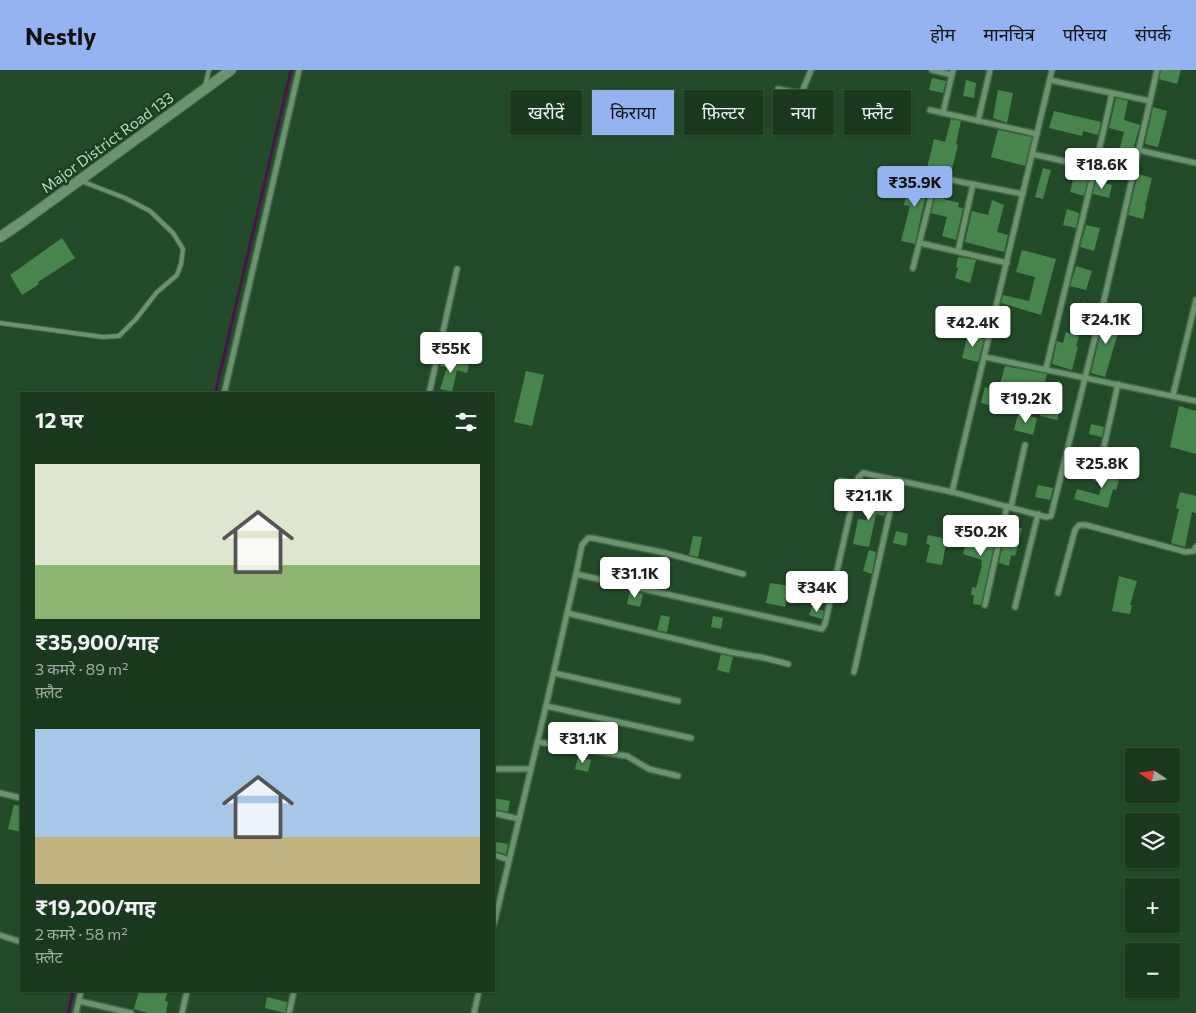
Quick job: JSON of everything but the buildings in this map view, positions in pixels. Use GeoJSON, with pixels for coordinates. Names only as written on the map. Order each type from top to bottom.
{"type":"FeatureCollection","features":[{"type":"Feature","properties":{"kind":"main road","name":"Major District Road 133"},"geometry":{"type":"LineString","coordinates":[[0,237],[231,70]]}},
{"type":"Feature","properties":{"kind":"street"},"geometry":{"type":"LineString","coordinates":[[224,392],[299,70]]}},
{"type":"Feature","properties":{"kind":"street"},"geometry":{"type":"LineString","coordinates":[[778,88],[798,93],[802,92],[811,70]]}},
{"type":"Feature","properties":{"kind":"street"},"geometry":{"type":"LineString","coordinates":[[932,70],[953,72],[943,113]]}},
{"type":"Feature","properties":{"kind":"street"},"geometry":{"type":"LineString","coordinates":[[978,121],[990,70]]}},
{"type":"Feature","properties":{"kind":"street"},"geometry":{"type":"LineString","coordinates":[[952,492],[1052,70]]}},
{"type":"Feature","properties":{"kind":"street"},"geometry":{"type":"LineString","coordinates":[[576,574],[822,629],[825,624],[858,478],[864,473],[952,492],[1049,517],[1052,513],[1102,309],[1157,70]]}},
{"type":"Feature","properties":{"kind":"street"},"geometry":{"type":"LineString","coordinates":[[1050,80],[1150,101]]}},
{"type":"Feature","properties":{"kind":"street"},"geometry":{"type":"LineString","coordinates":[[1046,369],[1112,93]]}},
{"type":"Feature","properties":{"kind":"street"},"geometry":{"type":"LineString","coordinates":[[930,110],[1037,134]]}},
{"type":"Feature","properties":{"kind":"street"},"geometry":{"type":"LineString","coordinates":[[1138,150],[1196,163]]}},
{"type":"Feature","properties":{"kind":"street"},"geometry":{"type":"LineString","coordinates":[[1032,154],[1095,168]]}},
{"type":"Feature","properties":{"kind":"street"},"geometry":{"type":"LineString","coordinates":[[910,172],[1023,194]]}},
{"type":"Feature","properties":{"kind":"street"},"geometry":{"type":"LineString","coordinates":[[913,268],[936,177]]}},
{"type":"Feature","properties":{"kind":"street"},"geometry":{"type":"LineString","coordinates":[[958,250],[973,184]]}},
{"type":"Feature","properties":{"kind":"street"},"geometry":{"type":"LineString","coordinates":[[920,243],[958,250],[1007,263]]}},
{"type":"Feature","properties":{"kind":"street"},"geometry":{"type":"LineString","coordinates":[[429,392],[458,269]]}},
{"type":"Feature","properties":{"kind":"street"},"geometry":{"type":"LineString","coordinates":[[1173,395],[1196,300]]}},
{"type":"Feature","properties":{"kind":"street"},"geometry":{"type":"LineString","coordinates":[[985,357],[1196,401]]}},
{"type":"Feature","properties":{"kind":"street"},"geometry":{"type":"LineString","coordinates":[[1097,478],[1118,384]]}},
{"type":"Feature","properties":{"kind":"street"},"geometry":{"type":"LineString","coordinates":[[985,605],[1025,445]]}},
{"type":"Feature","properties":{"kind":"street"},"geometry":{"type":"LineString","coordinates":[[854,672],[897,480]]}},
{"type":"Feature","properties":{"kind":"street"},"geometry":{"type":"LineString","coordinates":[[1015,607],[1038,514]]}},
{"type":"Feature","properties":{"kind":"street"},"geometry":{"type":"LineString","coordinates":[[1058,593],[1075,530],[1079,525],[1086,525],[1186,552],[1194,551],[1196,547]]}},
{"type":"Feature","properties":{"kind":"street"},"geometry":{"type":"LineString","coordinates":[[495,920],[554,673],[582,544],[588,538],[592,538],[666,553],[743,574]]}},
{"type":"Feature","properties":{"kind":"street"},"geometry":{"type":"LineString","coordinates":[[567,613],[788,664]]}},
{"type":"Feature","properties":{"kind":"street"},"geometry":{"type":"LineString","coordinates":[[554,673],[678,701]]}},
{"type":"Feature","properties":{"kind":"street"},"geometry":{"type":"LineString","coordinates":[[546,706],[691,738]]}},
{"type":"Feature","properties":{"kind":"street"},"geometry":{"type":"LineString","coordinates":[[538,742],[620,754],[628,756],[649,769],[678,776]]}},
{"type":"Feature","properties":{"kind":"street"},"geometry":{"type":"LineString","coordinates":[[495,770],[531,769]]}},
{"type":"Feature","properties":{"kind":"street"},"geometry":{"type":"LineString","coordinates":[[0,793],[20,798]]}},
{"type":"Feature","properties":{"kind":"street"},"geometry":{"type":"LineString","coordinates":[[495,813],[519,819]]}},
{"type":"Feature","properties":{"kind":"street"},"geometry":{"type":"LineString","coordinates":[[495,856],[509,860]]}},
{"type":"Feature","properties":{"kind":"street"},"geometry":{"type":"LineString","coordinates":[[0,935],[20,942]]}},
{"type":"Feature","properties":{"kind":"street"},"geometry":{"type":"LineString","coordinates":[[76,1013],[81,992]]}},
{"type":"Feature","properties":{"kind":"street"},"geometry":{"type":"LineString","coordinates":[[182,1013],[187,992]]}},
{"type":"Feature","properties":{"kind":"street"},"geometry":{"type":"LineString","coordinates":[[289,1013],[294,992]]}},
{"type":"Feature","properties":{"kind":"street"},"geometry":{"type":"LineString","coordinates":[[474,1013],[479,992]]}},
{"type":"Feature","properties":{"kind":"street"},"geometry":{"type":"LineString","coordinates":[[78,1001],[132,1013]]}},
{"type":"Feature","properties":{"kind":"lane"},"geometry":{"type":"LineString","coordinates":[[204,91],[209,70]]}},
{"type":"Feature","properties":{"kind":"lane"},"geometry":{"type":"LineString","coordinates":[[0,323],[103,338],[119,336],[136,319],[157,292],[177,275],[183,249],[173,233],[150,211],[125,198],[80,181]]}},
{"type":"Feature","properties":{"kind":"waterway"},"geometry":{"type":"LineString","coordinates":[[215,392],[291,70]]}},
{"type":"Feature","properties":{"kind":"waterway"},"geometry":{"type":"LineString","coordinates":[[68,1013],[73,992]]}}]}
